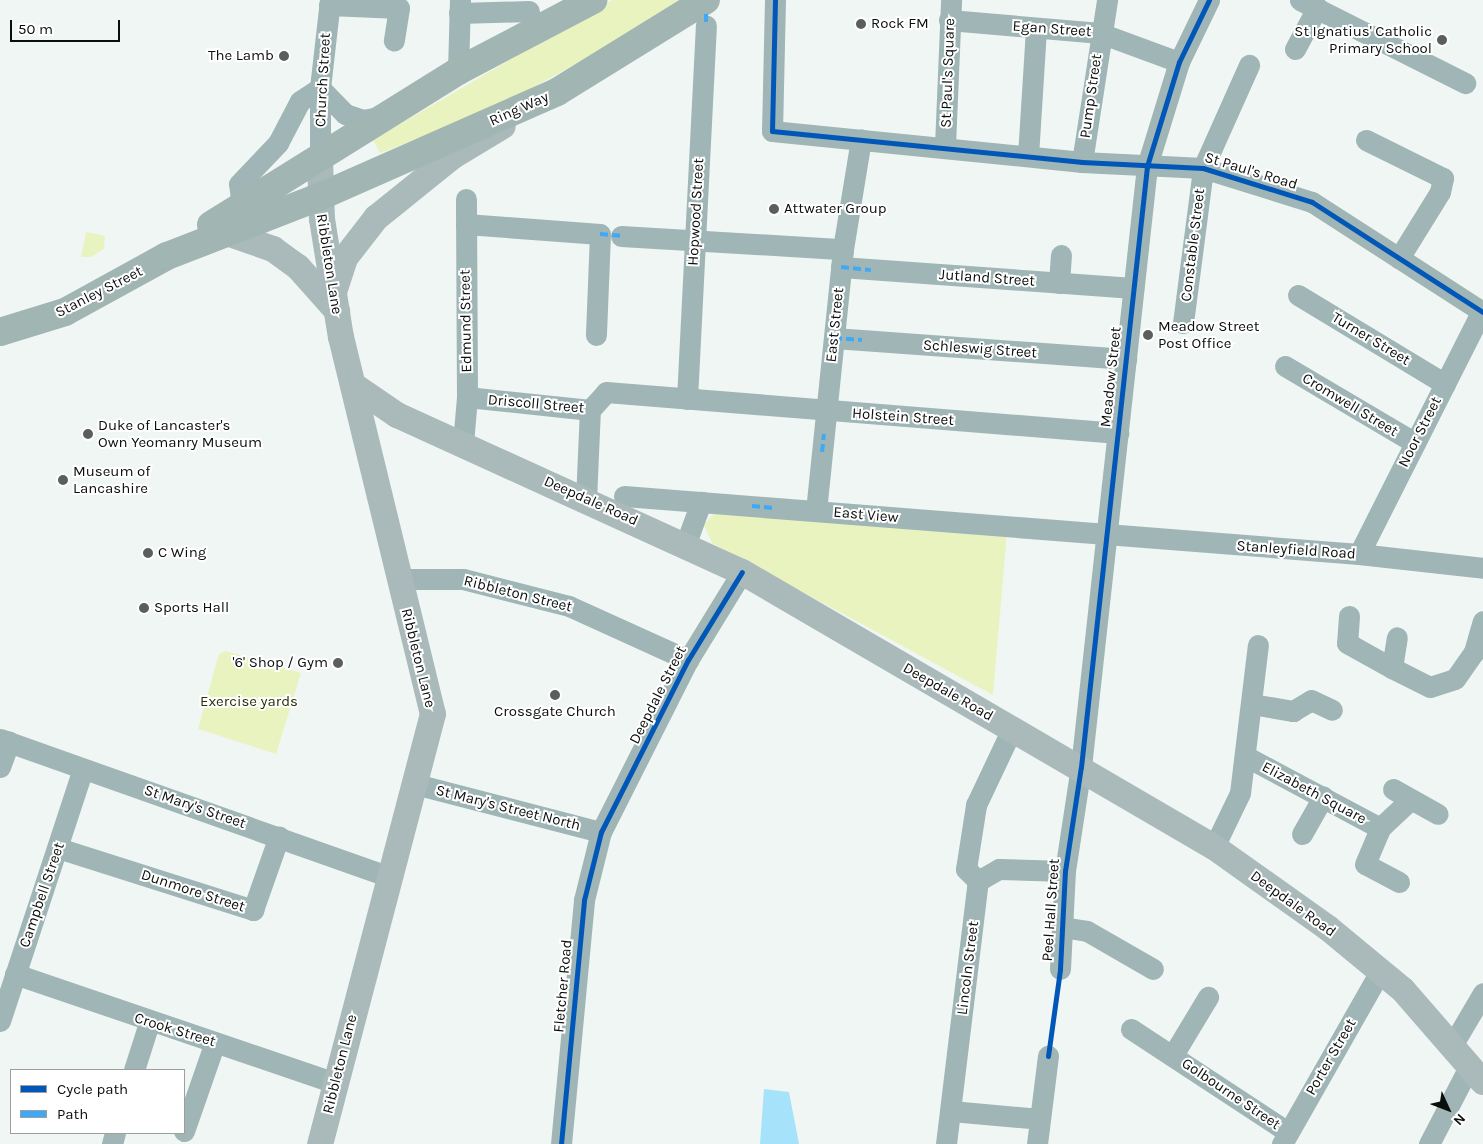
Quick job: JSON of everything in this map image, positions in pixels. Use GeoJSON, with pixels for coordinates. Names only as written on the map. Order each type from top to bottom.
{"type":"FeatureCollection","features":[{"type":"Feature","properties":{"kind":"highway"},"geometry":{"type":"LineString","coordinates":[[320,160],[458,71],[593,0]]}},
{"type":"Feature","properties":{"kind":"highway","name":"Ring Way"},"geometry":{"type":"LineString","coordinates":[[319,197],[557,92],[706,13]]}},
{"type":"Feature","properties":{"kind":"highway","name":"Stanley Street"},"geometry":{"type":"LineString","coordinates":[[0,332],[65,312],[167,256],[242,207],[320,160]]}},
{"type":"Feature","properties":{"kind":"highway","name":"Stanley Street"},"geometry":{"type":"LineString","coordinates":[[167,256],[319,197]]}},
{"type":"Feature","properties":{"kind":"main road"},"geometry":{"type":"LineString","coordinates":[[336,302],[345,258],[376,218],[453,156],[557,92]]}},
{"type":"Feature","properties":{"kind":"main road","name":"Ribbleton Lane"},"geometry":{"type":"LineString","coordinates":[[320,160],[319,197],[349,372],[356,387],[398,579],[433,714],[320,1144]]}},
{"type":"Feature","properties":{"kind":"main road"},"geometry":{"type":"LineString","coordinates":[[227,233],[273,249],[298,267],[336,302]]}},
{"type":"Feature","properties":{"kind":"main road","name":"Deepdale Road"},"geometry":{"type":"LineString","coordinates":[[356,387],[397,415],[686,543],[742,572],[1081,767],[1214,847],[1380,970],[1403,990],[1450,1040],[1476,1073]]}},
{"type":"Feature","properties":{"kind":"main road"},"geometry":{"type":"LineString","coordinates":[[369,444],[379,424],[397,415]]}},
{"type":"Feature","properties":{"kind":"street","name":"Pump Street"},"geometry":{"type":"LineString","coordinates":[[1082,162],[1100,33],[1107,0]]}},
{"type":"Feature","properties":{"kind":"street","name":"Meadow Street"},"geometry":{"type":"LineString","coordinates":[[1081,767],[1147,166],[1179,62],[1209,0]]}},
{"type":"Feature","properties":{"kind":"street"},"geometry":{"type":"LineString","coordinates":[[774,1],[772,131],[861,139]]}},
{"type":"Feature","properties":{"kind":"street"},"geometry":{"type":"LineString","coordinates":[[330,3],[398,8],[394,41]]}},
{"type":"Feature","properties":{"kind":"street","name":"Church Street"},"geometry":{"type":"LineString","coordinates":[[320,160],[320,88],[330,3]]}},
{"type":"Feature","properties":{"kind":"street"},"geometry":{"type":"LineString","coordinates":[[1295,49],[1308,4],[1465,83]]}},
{"type":"Feature","properties":{"kind":"street"},"geometry":{"type":"LineString","coordinates":[[458,71],[459,7],[530,11]]}},
{"type":"Feature","properties":{"kind":"street","name":"Egan Street"},"geometry":{"type":"LineString","coordinates":[[950,10],[1036,29],[1100,33],[1179,62]]}},
{"type":"Feature","properties":{"kind":"street","name":"St Paul's Square"},"geometry":{"type":"LineString","coordinates":[[945,146],[950,10]]}},
{"type":"Feature","properties":{"kind":"street","name":"Hopwood Street"},"geometry":{"type":"LineString","coordinates":[[687,399],[706,13]]}},
{"type":"Feature","properties":{"kind":"street"},"geometry":{"type":"LineString","coordinates":[[1028,156],[1036,29]]}},
{"type":"Feature","properties":{"kind":"street","name":"Constable Street"},"geometry":{"type":"LineString","coordinates":[[1183,323],[1203,168],[1249,65]]}},
{"type":"Feature","properties":{"kind":"street"},"geometry":{"type":"LineString","coordinates":[[242,207],[239,184],[278,143],[300,101],[320,88],[352,117],[391,115]]}},
{"type":"Feature","properties":{"kind":"street","name":"St Paul's Road"},"geometry":{"type":"LineString","coordinates":[[861,139],[945,146],[1082,162],[1203,168],[1312,202],[1399,258],[1481,305]]}},
{"type":"Feature","properties":{"kind":"street","name":"East Street"},"geometry":{"type":"LineString","coordinates":[[816,511],[842,258],[861,139]]}},
{"type":"Feature","properties":{"kind":"street"},"geometry":{"type":"LineString","coordinates":[[1366,140],[1443,178],[1440,192],[1399,258]]}},
{"type":"Feature","properties":{"kind":"street","name":"Edmund Street"},"geometry":{"type":"LineString","coordinates":[[463,443],[467,397],[466,199]]}},
{"type":"Feature","properties":{"kind":"street"},"geometry":{"type":"LineString","coordinates":[[466,224],[600,234],[596,335]]}},
{"type":"Feature","properties":{"kind":"street","name":"Jutland Street"},"geometry":{"type":"LineString","coordinates":[[621,236],[695,239],[842,258],[871,270],[1133,288]]}},
{"type":"Feature","properties":{"kind":"street"},"geometry":{"type":"LineString","coordinates":[[1059,283],[1061,255]]}},
{"type":"Feature","properties":{"kind":"street","name":"Turner Street"},"geometry":{"type":"LineString","coordinates":[[1298,294],[1445,384]]}},
{"type":"Feature","properties":{"kind":"street","name":"Noor Street"},"geometry":{"type":"LineString","coordinates":[[1359,554],[1445,384],[1481,305]]}},
{"type":"Feature","properties":{"kind":"street","name":"Schleswig Street"},"geometry":{"type":"LineString","coordinates":[[834,338],[1126,358]]}},
{"type":"Feature","properties":{"kind":"street","name":"Cromwell Street"},"geometry":{"type":"LineString","coordinates":[[1285,366],[1415,443]]}},
{"type":"Feature","properties":{"kind":"street","name":"Driscoll Street"},"geometry":{"type":"LineString","coordinates":[[467,397],[590,410],[606,392],[687,399]]}},
{"type":"Feature","properties":{"kind":"street","name":"Holstein Street"},"geometry":{"type":"LineString","coordinates":[[687,399],[1118,433]]}},
{"type":"Feature","properties":{"kind":"street"},"geometry":{"type":"LineString","coordinates":[[586,500],[590,410]]}},
{"type":"Feature","properties":{"kind":"street","name":"East View"},"geometry":{"type":"LineString","coordinates":[[624,496],[1108,534]]}},
{"type":"Feature","properties":{"kind":"street"},"geometry":{"type":"LineString","coordinates":[[686,543],[701,502]]}},
{"type":"Feature","properties":{"kind":"street","name":"Stanleyfield Road"},"geometry":{"type":"LineString","coordinates":[[1108,534],[1359,554],[1483,568]]}},
{"type":"Feature","properties":{"kind":"street","name":"Deepdale Street"},"geometry":{"type":"LineString","coordinates":[[601,832],[688,660],[742,572]]}},
{"type":"Feature","properties":{"kind":"street","name":"Ribbleton Street"},"geometry":{"type":"LineString","coordinates":[[398,579],[463,579],[569,606],[688,660]]}},
{"type":"Feature","properties":{"kind":"street"},"geometry":{"type":"LineString","coordinates":[[1349,616],[1347,644],[1430,687],[1455,679],[1478,655],[1483,621]]}},
{"type":"Feature","properties":{"kind":"street"},"geometry":{"type":"LineString","coordinates":[[1392,668],[1397,636]]}},
{"type":"Feature","properties":{"kind":"street"},"geometry":{"type":"LineString","coordinates":[[1214,847],[1240,793],[1247,757],[1258,644]]}},
{"type":"Feature","properties":{"kind":"street"},"geometry":{"type":"LineString","coordinates":[[1251,710],[1292,711],[1311,700],[1332,710]]}},
{"type":"Feature","properties":{"kind":"street"},"geometry":{"type":"LineString","coordinates":[[1012,729],[976,805],[966,869],[978,881],[998,869],[1065,871]]}},
{"type":"Feature","properties":{"kind":"street"},"geometry":{"type":"LineString","coordinates":[[0,767],[4,740]]}},
{"type":"Feature","properties":{"kind":"street","name":"St Mary's Street"},"geometry":{"type":"LineString","coordinates":[[4,740],[279,836],[390,878]]}},
{"type":"Feature","properties":{"kind":"street","name":"Elizabeth Square"},"geometry":{"type":"LineString","coordinates":[[1247,757],[1380,828]]}},
{"type":"Feature","properties":{"kind":"street","name":"Peel Hall Street"},"geometry":{"type":"LineString","coordinates":[[1060,969],[1065,871],[1081,767]]}},
{"type":"Feature","properties":{"kind":"street","name":"Campbell Street"},"geometry":{"type":"LineString","coordinates":[[0,1021],[83,769]]}},
{"type":"Feature","properties":{"kind":"street","name":"St Mary's Street North"},"geometry":{"type":"LineString","coordinates":[[415,784],[601,832]]}},
{"type":"Feature","properties":{"kind":"street"},"geometry":{"type":"LineString","coordinates":[[1399,882],[1365,864],[1380,828],[1402,794],[1438,814]]}},
{"type":"Feature","properties":{"kind":"street"},"geometry":{"type":"LineString","coordinates":[[1302,834],[1322,798]]}},
{"type":"Feature","properties":{"kind":"street","name":"Fletcher Road"},"geometry":{"type":"LineString","coordinates":[[561,1144],[584,900],[601,832]]}},
{"type":"Feature","properties":{"kind":"street","name":"Dunmore Street"},"geometry":{"type":"LineString","coordinates":[[58,848],[253,910],[279,836]]}},
{"type":"Feature","properties":{"kind":"street","name":"Lincoln Street"},"geometry":{"type":"LineString","coordinates":[[946,1144],[978,881]]}},
{"type":"Feature","properties":{"kind":"street"},"geometry":{"type":"LineString","coordinates":[[1062,928],[1088,931],[1153,968]]}},
{"type":"Feature","properties":{"kind":"street","name":"Porter Street"},"geometry":{"type":"LineString","coordinates":[[1285,1138],[1380,970]]}},
{"type":"Feature","properties":{"kind":"street","name":"Crook Street"},"geometry":{"type":"LineString","coordinates":[[15,974],[149,1023],[215,1042],[336,1083]]}},
{"type":"Feature","properties":{"kind":"street"},"geometry":{"type":"LineString","coordinates":[[1450,1040],[1483,993]]}},
{"type":"Feature","properties":{"kind":"street","name":"Golbourne Street"},"geometry":{"type":"LineString","coordinates":[[1173,1056],[1208,997]]}},
{"type":"Feature","properties":{"kind":"street"},"geometry":{"type":"LineString","coordinates":[[134,1069],[149,1023]]}},
{"type":"Feature","properties":{"kind":"street","name":"Golbourne Street"},"geometry":{"type":"LineString","coordinates":[[1131,1029],[1173,1056],[1285,1138]]}},
{"type":"Feature","properties":{"kind":"street"},"geometry":{"type":"LineString","coordinates":[[185,1126],[215,1042]]}},
{"type":"Feature","properties":{"kind":"street"},"geometry":{"type":"LineString","coordinates":[[1037,1144],[1048,1056]]}},
{"type":"Feature","properties":{"kind":"street"},"geometry":{"type":"LineString","coordinates":[[1429,1144],[1476,1073]]}},
{"type":"Feature","properties":{"kind":"street"},"geometry":{"type":"LineString","coordinates":[[951,1110],[1040,1119]]}},
{"type":"Feature","properties":{"kind":"green space"},"geometry":{"type":"Polygon","coordinates":[[[612,0],[692,0],[485,114],[380,153],[373,140],[612,0]]]}},
{"type":"Feature","properties":{"kind":"green space"},"geometry":{"type":"Polygon","coordinates":[[[86,232],[105,236],[104,249],[91,257],[81,257],[86,232]]]}},
{"type":"Feature","properties":{"kind":"green space"},"geometry":{"type":"Polygon","coordinates":[[[716,511],[1007,532],[993,695],[712,543],[704,525],[716,511]]]}},
{"type":"Feature","properties":{"kind":"green space","name":"Exercise yards"},"geometry":{"type":"Polygon","coordinates":[[[226,651],[301,673],[276,754],[198,729],[219,654],[226,651]]]}},
{"type":"Feature","properties":{"kind":"water"},"geometry":{"type":"Polygon","coordinates":[[[764,1089],[789,1092],[799,1144],[760,1144],[764,1089]]]}},
{"type":"Feature","properties":{"kind":"marked path"},"geometry":{"type":"LineString","coordinates":[[706,14],[706,25]]}},
{"type":"Feature","properties":{"kind":"marked path"},"geometry":{"type":"LineString","coordinates":[[600,234],[621,236]]}},
{"type":"Feature","properties":{"kind":"marked path"},"geometry":{"type":"LineString","coordinates":[[841,267],[871,270]]}},
{"type":"Feature","properties":{"kind":"marked path"},"geometry":{"type":"LineString","coordinates":[[834,338],[862,340]]}},
{"type":"Feature","properties":{"kind":"marked path"},"geometry":{"type":"LineString","coordinates":[[822,452],[824,434]]}},
{"type":"Feature","properties":{"kind":"marked path"},"geometry":{"type":"LineString","coordinates":[[752,506],[774,508]]}},
{"type":"Feature","properties":{"kind":"cycle path"},"geometry":{"type":"LineString","coordinates":[[775,0],[772,131],[1082,162],[1203,168],[1312,202],[1483,312]]}},
{"type":"Feature","properties":{"kind":"cycle path"},"geometry":{"type":"LineString","coordinates":[[1048,1056],[1060,969],[1065,871],[1081,767],[1147,166],[1179,62],[1209,0]]}},
{"type":"Feature","properties":{"kind":"cycle path"},"geometry":{"type":"LineString","coordinates":[[561,1144],[584,900],[601,832],[688,660],[742,572]]}},
{"type":"Feature","properties":{"kind":"place","name":"Rock FM"},"geometry":{"type":"Point","coordinates":[861,24]}},
{"type":"Feature","properties":{"kind":"place","name":"St Ignatius' Catholic Primary School"},"geometry":{"type":"Point","coordinates":[1442,40]}},
{"type":"Feature","properties":{"kind":"place","name":"The Lamb"},"geometry":{"type":"Point","coordinates":[284,56]}},
{"type":"Feature","properties":{"kind":"place","name":"Attwater Group"},"geometry":{"type":"Point","coordinates":[774,209]}},
{"type":"Feature","properties":{"kind":"place","name":"Meadow Street Post Office"},"geometry":{"type":"Point","coordinates":[1148,335]}},
{"type":"Feature","properties":{"kind":"place","name":"Duke of Lancaster's Own Yeomanry Museum"},"geometry":{"type":"Point","coordinates":[88,434]}},
{"type":"Feature","properties":{"kind":"place","name":"Museum of Lancashire"},"geometry":{"type":"Point","coordinates":[63,480]}},
{"type":"Feature","properties":{"kind":"place","name":"C Wing"},"geometry":{"type":"Point","coordinates":[148,553]}},
{"type":"Feature","properties":{"kind":"place","name":"Sports Hall"},"geometry":{"type":"Point","coordinates":[144,608]}},
{"type":"Feature","properties":{"kind":"place","name":"'6' Shop / Gym"},"geometry":{"type":"Point","coordinates":[338,663]}},
{"type":"Feature","properties":{"kind":"place","name":"Crossgate Church"},"geometry":{"type":"Point","coordinates":[555,695]}}]}
